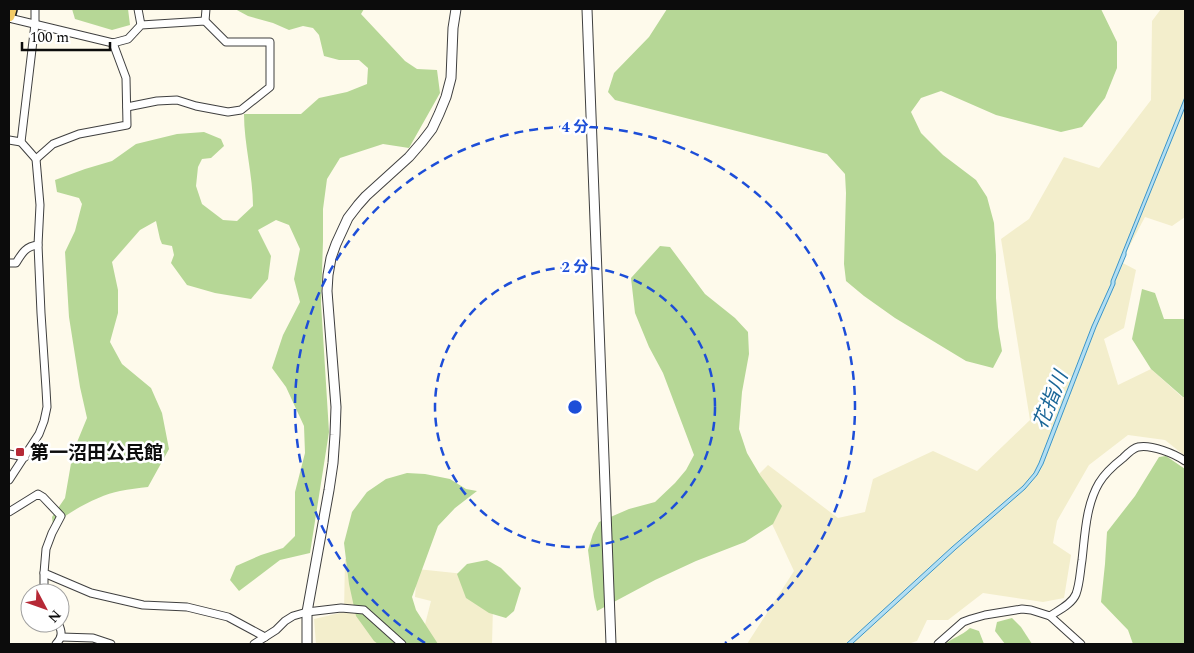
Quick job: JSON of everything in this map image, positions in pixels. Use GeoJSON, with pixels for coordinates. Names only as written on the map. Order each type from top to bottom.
{"type":"FeatureCollection","features":[{"type":"Feature","properties":{"kind":"main road"},"geometry":{"type":"LineString","coordinates":[[9,17],[11,9]]}},
{"type":"Feature","properties":{"kind":"street"},"geometry":{"type":"LineString","coordinates":[[21,142],[35,24],[35,9]]}},
{"type":"Feature","properties":{"kind":"street"},"geometry":{"type":"LineString","coordinates":[[138,9],[141,25]]}},
{"type":"Feature","properties":{"kind":"street"},"geometry":{"type":"LineString","coordinates":[[205,21],[206,9]]}},
{"type":"Feature","properties":{"kind":"street"},"geometry":{"type":"LineString","coordinates":[[307,644],[307,612],[333,463],[336,407],[327,291],[331,258],[344,226],[358,205],[409,156],[432,129],[446,97],[451,78],[453,28],[456,9]]}},
{"type":"Feature","properties":{"kind":"street"},"geometry":{"type":"LineString","coordinates":[[587,9],[611,644]]}},
{"type":"Feature","properties":{"kind":"street"},"geometry":{"type":"LineString","coordinates":[[9,17],[113,43],[128,39],[141,25],[205,21],[226,42],[270,42],[270,87],[241,110],[228,112],[177,100],[157,101],[127,107]]}},
{"type":"Feature","properties":{"kind":"street"},"geometry":{"type":"LineString","coordinates":[[36,159],[53,144],[79,134],[127,125],[126,78],[113,43]]}},
{"type":"Feature","properties":{"kind":"street"},"geometry":{"type":"LineString","coordinates":[[9,140],[21,142],[36,159],[40,205],[38,245],[47,407],[39,434],[9,480]]}},
{"type":"Feature","properties":{"kind":"street"},"geometry":{"type":"LineString","coordinates":[[9,263],[16,263],[22,253],[31,246],[38,245]]}},
{"type":"Feature","properties":{"kind":"street"},"geometry":{"type":"LineString","coordinates":[[1050,616],[1069,603],[1075,596],[1079,583],[1086,526],[1093,495],[1100,481],[1114,465],[1139,446],[1166,452],[1185,461]]}},
{"type":"Feature","properties":{"kind":"street"},"geometry":{"type":"LineString","coordinates":[[9,454],[24,458]]}},
{"type":"Feature","properties":{"kind":"street"},"geometry":{"type":"LineString","coordinates":[[9,512],[38,494],[61,516],[46,549],[44,583]]}},
{"type":"Feature","properties":{"kind":"street"},"geometry":{"type":"LineString","coordinates":[[44,573],[91,593],[143,605],[187,607],[228,617],[265,637]]}},
{"type":"Feature","properties":{"kind":"street"},"geometry":{"type":"LineString","coordinates":[[254,644],[293,616],[307,612],[341,608],[364,610],[402,644]]}},
{"type":"Feature","properties":{"kind":"street"},"geometry":{"type":"LineString","coordinates":[[938,644],[963,622],[978,617],[1022,609],[1050,616],[1081,644]]}},
{"type":"Feature","properties":{"kind":"street"},"geometry":{"type":"LineString","coordinates":[[56,644],[61,637],[61,633]]}},
{"type":"Feature","properties":{"kind":"street"},"geometry":{"type":"LineString","coordinates":[[61,637],[94,638],[111,644]]}},
{"type":"Feature","properties":{"kind":"shaded area"},"geometry":{"type":"Polygon","coordinates":[[[1161,9],[1185,9],[1185,217],[1172,226],[1145,217],[1121,262],[1136,270],[1124,328],[1104,339],[1118,385],[1151,369],[1182,397],[1185,397],[1185,456],[1165,440],[1128,435],[1089,465],[1057,521],[1053,543],[1071,555],[1064,598],[1043,602],[983,593],[948,620],[927,620],[917,641],[908,644],[747,644],[794,571],[752,481],[768,465],[838,518],[865,512],[873,479],[933,451],[977,471],[1030,420],[1001,239],[1029,219],[1064,157],[1099,168],[1151,100],[1152,21],[1161,9]]]}},
{"type":"Feature","properties":{"kind":"shaded area"},"geometry":{"type":"Polygon","coordinates":[[[345,559],[367,563],[388,644],[316,644],[314,619],[344,612],[345,559]]]}},
{"type":"Feature","properties":{"kind":"shaded area"},"geometry":{"type":"Polygon","coordinates":[[[417,569],[474,575],[493,607],[492,644],[420,644],[431,601],[415,597],[417,569]]]}},
{"type":"Feature","properties":{"kind":"green space"},"geometry":{"type":"Polygon","coordinates":[[[72,9],[128,9],[130,25],[112,30],[75,19],[72,9]]]}},
{"type":"Feature","properties":{"kind":"green space"},"geometry":{"type":"Polygon","coordinates":[[[235,9],[364,9],[361,14],[405,61],[417,69],[437,70],[440,93],[409,148],[383,144],[340,158],[327,179],[323,209],[321,303],[329,432],[310,553],[280,560],[239,591],[230,580],[236,566],[283,548],[295,536],[295,492],[305,453],[304,426],[286,387],[272,368],[283,335],[300,302],[294,279],[300,249],[289,225],[276,220],[258,230],[271,256],[268,279],[251,299],[215,293],[187,285],[171,263],[174,255],[172,246],[162,244],[156,221],[140,230],[112,262],[118,290],[118,313],[110,342],[122,364],[151,388],[162,413],[169,449],[148,487],[123,490],[103,496],[76,509],[53,525],[52,517],[65,498],[73,452],[87,418],[69,317],[65,252],[75,231],[82,204],[79,198],[57,192],[55,180],[112,161],[136,144],[177,134],[204,132],[221,139],[224,146],[211,158],[202,159],[198,167],[196,186],[202,204],[223,220],[237,221],[253,206],[244,114],[301,114],[319,98],[347,92],[367,84],[368,68],[359,60],[339,60],[324,56],[319,35],[313,28],[303,26],[289,30],[248,16],[235,9]]]}},
{"type":"Feature","properties":{"kind":"green space"},"geometry":{"type":"Polygon","coordinates":[[[667,9],[1101,9],[1117,42],[1117,68],[1105,98],[1082,127],[1061,132],[996,115],[941,91],[921,98],[911,112],[921,133],[943,155],[976,180],[987,197],[994,223],[996,298],[1002,351],[993,368],[966,361],[895,318],[846,281],[844,264],[845,174],[827,154],[615,100],[608,92],[614,73],[649,37],[667,9]]]}},
{"type":"Feature","properties":{"kind":"green space"},"geometry":{"type":"Polygon","coordinates":[[[660,246],[670,247],[705,294],[735,318],[748,332],[749,354],[742,392],[739,429],[747,453],[782,506],[773,524],[745,542],[696,561],[655,580],[597,611],[588,550],[599,522],[629,509],[655,502],[686,470],[694,455],[663,373],[649,347],[635,313],[631,278],[660,246]]]}},
{"type":"Feature","properties":{"kind":"green space"},"geometry":{"type":"Polygon","coordinates":[[[1142,289],[1155,293],[1164,319],[1185,319],[1185,397],[1151,369],[1132,339],[1142,289]]]}},
{"type":"Feature","properties":{"kind":"green space"},"geometry":{"type":"Polygon","coordinates":[[[1166,456],[1185,469],[1185,644],[1133,644],[1128,630],[1101,602],[1107,532],[1135,496],[1159,457],[1166,456]]]}},
{"type":"Feature","properties":{"kind":"green space"},"geometry":{"type":"Polygon","coordinates":[[[407,473],[450,479],[466,489],[477,491],[455,508],[438,526],[412,597],[416,610],[438,644],[378,644],[356,616],[349,584],[344,543],[352,512],[367,492],[386,479],[407,473]]]}},
{"type":"Feature","properties":{"kind":"green space"},"geometry":{"type":"Polygon","coordinates":[[[487,560],[501,568],[521,588],[514,611],[506,618],[489,613],[466,598],[457,574],[467,564],[487,560]]]}},
{"type":"Feature","properties":{"kind":"green space"},"geometry":{"type":"Polygon","coordinates":[[[1012,618],[1021,627],[1032,644],[1005,644],[995,631],[997,622],[1012,618]]]}},
{"type":"Feature","properties":{"kind":"green space"},"geometry":{"type":"Polygon","coordinates":[[[970,628],[979,631],[984,644],[945,644],[964,633],[970,628]]]}},
{"type":"Feature","properties":{"kind":"water","name":"花指川"},"geometry":{"type":"Polygon","coordinates":[[[1185,97],[1185,107],[1037,475],[1025,489],[852,644],[846,644],[952,547],[1023,486],[1034,473],[1185,97]]]}},
{"type":"Feature","properties":{"kind":"place","name":"第一沼田公民館"},"geometry":{"type":"Point","coordinates":[20,452]}}]}
